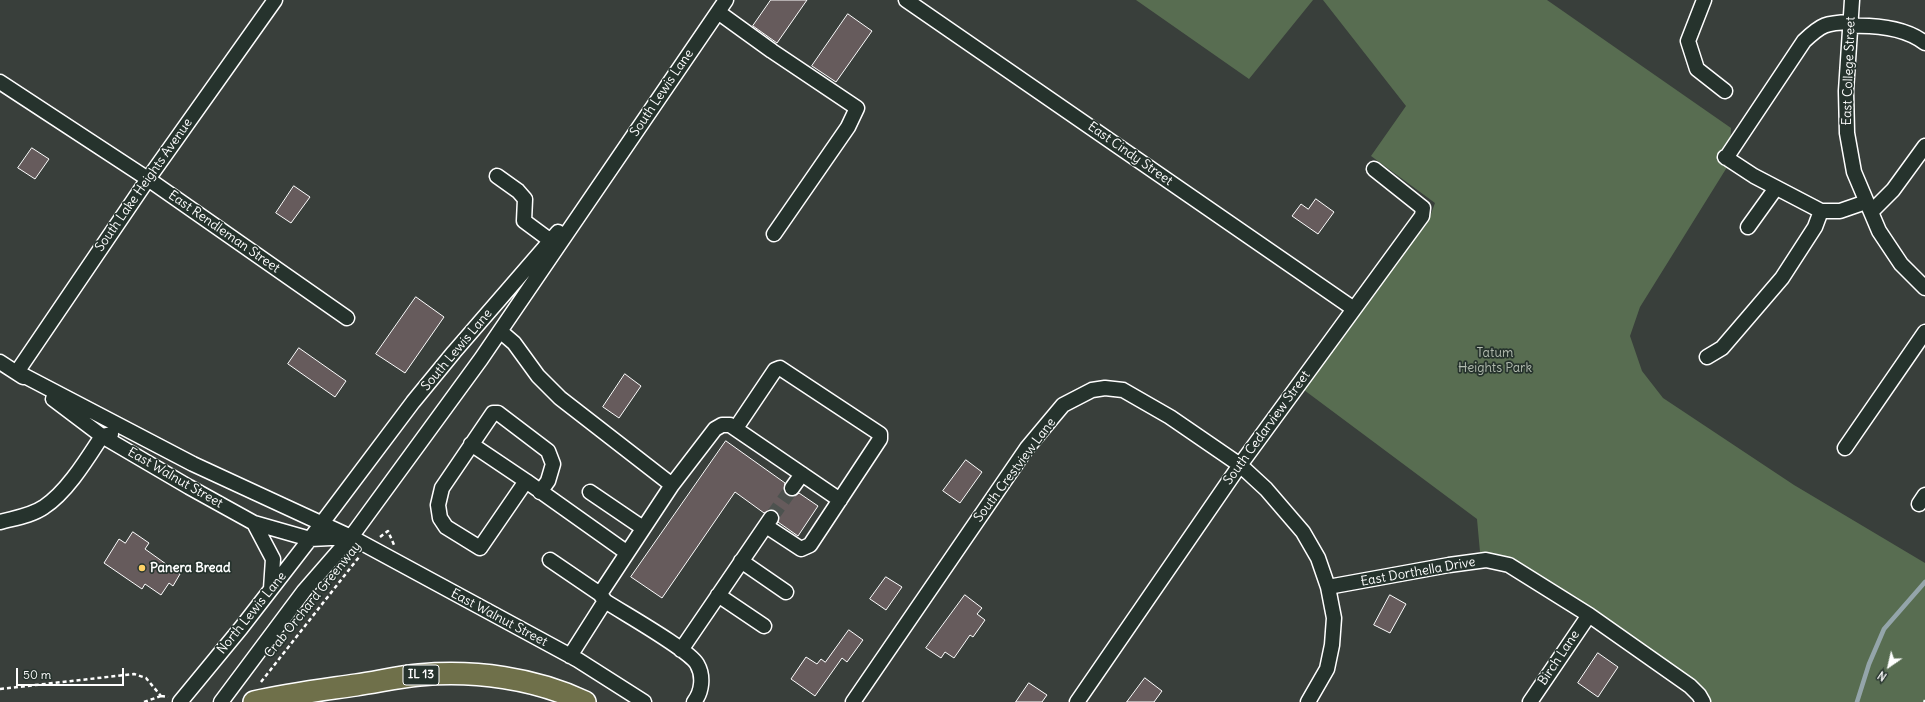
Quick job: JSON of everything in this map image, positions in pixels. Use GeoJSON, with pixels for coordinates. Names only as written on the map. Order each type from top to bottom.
{"type":"FeatureCollection","features":[{"type":"Feature","properties":{"kind":"highway","name":"IL 13"},"geometry":{"type":"LineString","coordinates":[[256,694],[304,692],[419,675],[454,674],[512,678],[540,684],[573,700]]}},
{"type":"Feature","properties":{"kind":"street","name":"South Lake Heights Avenue"},"geometry":{"type":"LineString","coordinates":[[16,372],[148,179],[275,0]]}},
{"type":"Feature","properties":{"kind":"street","name":"South Lewis Lane"},"geometry":{"type":"LineString","coordinates":[[351,537],[500,331],[726,0]]}},
{"type":"Feature","properties":{"kind":"street","name":"East Cindy Street"},"geometry":{"type":"LineString","coordinates":[[906,0],[1354,309]]}},
{"type":"Feature","properties":{"kind":"street"},"geometry":{"type":"LineString","coordinates":[[1704,0],[1688,41],[1697,68],[1725,91]]}},
{"type":"Feature","properties":{"kind":"street","name":"East College Street"},"geometry":{"type":"LineString","coordinates":[[1852,0],[1846,91],[1847,133],[1854,172],[1880,231],[1901,264],[1925,288]]}},
{"type":"Feature","properties":{"kind":"street"},"geometry":{"type":"LineString","coordinates":[[718,12],[772,51],[857,108],[848,127],[774,234]]}},
{"type":"Feature","properties":{"kind":"street"},"geometry":{"type":"LineString","coordinates":[[1925,43],[1904,32],[1875,25],[1833,23],[1818,28],[1804,41],[1726,157],[1754,176],[1821,211],[1840,211],[1869,207],[1893,190],[1925,146]]}},
{"type":"Feature","properties":{"kind":"street","name":"East Rendleman Street"},"geometry":{"type":"LineString","coordinates":[[0,82],[148,179],[347,318]]}},
{"type":"Feature","properties":{"kind":"street","name":"South Cedarview Street"},"geometry":{"type":"LineString","coordinates":[[1077,702],[1240,465],[1422,216],[1423,208],[1374,169]]}},
{"type":"Feature","properties":{"kind":"street"},"geometry":{"type":"LineString","coordinates":[[497,176],[518,191],[525,199],[524,221],[551,240]]}},
{"type":"Feature","properties":{"kind":"street","name":"South Lewis Lane"},"geometry":{"type":"LineString","coordinates":[[323,523],[413,402],[454,352],[599,185]]}},
{"type":"Feature","properties":{"kind":"street"},"geometry":{"type":"LineString","coordinates":[[1748,227],[1776,188]]}},
{"type":"Feature","properties":{"kind":"street"},"geometry":{"type":"LineString","coordinates":[[1707,357],[1722,348],[1782,278],[1815,227],[1821,211]]}},
{"type":"Feature","properties":{"kind":"street"},"geometry":{"type":"LineString","coordinates":[[500,331],[514,343],[538,376],[560,398],[672,485]]}},
{"type":"Feature","properties":{"kind":"street"},"geometry":{"type":"LineString","coordinates":[[1845,448],[1925,332]]}},
{"type":"Feature","properties":{"kind":"street","name":"East Walnut Street"},"geometry":{"type":"LineString","coordinates":[[0,362],[16,372],[193,464],[351,537],[570,656],[644,702]]}},
{"type":"Feature","properties":{"kind":"street"},"geometry":{"type":"LineString","coordinates":[[681,650],[768,522],[801,549],[810,545],[880,439],[880,434],[780,368],[775,370],[736,428]]}},
{"type":"Feature","properties":{"kind":"street","name":"East Walnut Street"},"geometry":{"type":"LineString","coordinates":[[16,372],[102,436],[188,487],[254,523],[310,539],[351,537]]}},
{"type":"Feature","properties":{"kind":"street","name":"South Crestview Lane"},"geometry":{"type":"LineString","coordinates":[[853,702],[1027,448],[1063,405],[1092,390],[1105,388],[1123,390],[1170,417],[1240,465],[1266,489],[1303,532],[1318,558],[1328,587],[1334,618],[1332,645],[1327,669],[1308,702]]}},
{"type":"Feature","properties":{"kind":"street"},"geometry":{"type":"LineString","coordinates":[[526,481],[480,548],[446,527],[440,518],[438,505],[442,488],[493,413],[498,413],[548,451],[553,464],[548,481],[540,492]]}},
{"type":"Feature","properties":{"kind":"street"},"geometry":{"type":"LineString","coordinates":[[570,656],[626,552],[672,485],[714,429],[722,425],[730,425],[736,428],[840,500]]}},
{"type":"Feature","properties":{"kind":"street"},"geometry":{"type":"LineString","coordinates":[[0,522],[27,515],[44,507],[63,489],[88,459],[102,436],[127,430]]}},
{"type":"Feature","properties":{"kind":"street"},"geometry":{"type":"LineString","coordinates":[[471,444],[626,552]]}},
{"type":"Feature","properties":{"kind":"street"},"geometry":{"type":"LineString","coordinates":[[792,488],[802,474]]}},
{"type":"Feature","properties":{"kind":"street"},"geometry":{"type":"LineString","coordinates":[[590,492],[643,528]]}},
{"type":"Feature","properties":{"kind":"street"},"geometry":{"type":"LineString","coordinates":[[254,523],[273,559],[272,589]]}},
{"type":"Feature","properties":{"kind":"street","name":"North Lewis Lane"},"geometry":{"type":"LineString","coordinates":[[180,702],[272,589],[323,523]]}},
{"type":"Feature","properties":{"kind":"street","name":"North Lewis Lane"},"geometry":{"type":"LineString","coordinates":[[221,702],[304,591],[351,537]]}},
{"type":"Feature","properties":{"kind":"street"},"geometry":{"type":"LineString","coordinates":[[550,560],[681,650],[697,664],[702,679],[697,698],[694,702]]}},
{"type":"Feature","properties":{"kind":"street","name":"East Dorthella Drive"},"geometry":{"type":"LineString","coordinates":[[1328,587],[1449,565],[1486,560],[1509,566],[1589,615],[1690,686],[1700,695],[1703,702]]}},
{"type":"Feature","properties":{"kind":"street"},"geometry":{"type":"LineString","coordinates":[[741,561],[786,592]]}},
{"type":"Feature","properties":{"kind":"street"},"geometry":{"type":"LineString","coordinates":[[718,594],[764,626]]}},
{"type":"Feature","properties":{"kind":"street","name":"Birch Lane"},"geometry":{"type":"LineString","coordinates":[[1530,702],[1589,615]]}},
{"type":"Feature","properties":{"kind":"path","name":"Crab Orchard Greenway"},"geometry":{"type":"LineString","coordinates":[[256,694],[352,563],[388,531]]}},
{"type":"Feature","properties":{"kind":"path"},"geometry":{"type":"LineString","coordinates":[[0,689],[134,674],[146,678],[161,696],[144,702]]}},
{"type":"Feature","properties":{"kind":"green space"},"geometry":{"type":"Polygon","coordinates":[[[1136,0],[1313,0],[1249,79],[1136,0]]]}},
{"type":"Feature","properties":{"kind":"green space","name":"Tatum Heights Park"},"geometry":{"type":"Polygon","coordinates":[[[1323,0],[1547,0],[1731,128],[1729,164],[1640,307],[1630,336],[1642,371],[1663,398],[1794,485],[1925,563],[1925,702],[1710,702],[1705,689],[1564,590],[1508,557],[1480,552],[1477,519],[1304,390],[1429,219],[1435,203],[1371,156],[1406,106],[1323,0]]]}},
{"type":"Feature","properties":{"kind":"building"},"geometry":{"type":"Polygon","coordinates":[[[771,0],[807,0],[777,43],[753,26],[771,0]]]}},
{"type":"Feature","properties":{"kind":"building"},"geometry":{"type":"Polygon","coordinates":[[[848,14],[872,31],[836,82],[812,66],[848,14]]]}},
{"type":"Feature","properties":{"kind":"building"},"geometry":{"type":"Polygon","coordinates":[[[32,148],[49,159],[35,179],[18,168],[32,148]]]}},
{"type":"Feature","properties":{"kind":"building"},"geometry":{"type":"Polygon","coordinates":[[[294,186],[310,197],[291,223],[276,213],[294,186]]]}},
{"type":"Feature","properties":{"kind":"building"},"geometry":{"type":"Polygon","coordinates":[[[1316,199],[1334,212],[1318,234],[1292,216],[1301,204],[1308,209],[1316,199]]]}},
{"type":"Feature","properties":{"kind":"building"},"geometry":{"type":"Polygon","coordinates":[[[416,297],[444,317],[405,373],[376,354],[416,297]]]}},
{"type":"Feature","properties":{"kind":"building"},"geometry":{"type":"Polygon","coordinates":[[[299,348],[346,381],[335,397],[288,364],[299,348]]]}},
{"type":"Feature","properties":{"kind":"building"},"geometry":{"type":"Polygon","coordinates":[[[625,374],[641,386],[619,418],[603,407],[625,374]]]}},
{"type":"Feature","properties":{"kind":"building"},"geometry":{"type":"Polygon","coordinates":[[[726,441],[785,483],[784,491],[787,495],[795,496],[799,493],[818,506],[798,536],[778,522],[779,515],[776,511],[771,510],[764,513],[735,492],[662,598],[631,577],[726,441]]]}},
{"type":"Feature","properties":{"kind":"building"},"geometry":{"type":"Polygon","coordinates":[[[966,460],[982,472],[960,503],[943,491],[966,460]]]}},
{"type":"Feature","properties":{"kind":"building","name":"Panera Bread"},"geometry":{"type":"Polygon","coordinates":[[[133,532],[149,543],[145,549],[180,574],[173,586],[169,583],[161,595],[145,584],[142,589],[104,563],[119,539],[125,543],[133,532]]]}},
{"type":"Feature","properties":{"kind":"building"},"geometry":{"type":"Polygon","coordinates":[[[886,577],[902,587],[886,610],[870,599],[886,577]]]}},
{"type":"Feature","properties":{"kind":"building"},"geometry":{"type":"Polygon","coordinates":[[[965,595],[982,608],[977,614],[985,620],[973,637],[970,635],[954,658],[945,652],[941,658],[926,648],[965,595]]]}},
{"type":"Feature","properties":{"kind":"building"},"geometry":{"type":"Polygon","coordinates":[[[1390,595],[1406,604],[1390,633],[1374,625],[1390,595]]]}},
{"type":"Feature","properties":{"kind":"building"},"geometry":{"type":"Polygon","coordinates":[[[849,630],[863,640],[847,662],[842,658],[815,696],[791,679],[806,657],[817,664],[821,659],[825,662],[849,630]]]}},
{"type":"Feature","properties":{"kind":"building"},"geometry":{"type":"Polygon","coordinates":[[[1598,653],[1618,667],[1598,697],[1578,683],[1598,653]]]}},
{"type":"Feature","properties":{"kind":"building"},"geometry":{"type":"Polygon","coordinates":[[[1145,678],[1162,691],[1154,702],[1127,702],[1145,678]]]}},
{"type":"Feature","properties":{"kind":"building"},"geometry":{"type":"Polygon","coordinates":[[[1029,683],[1047,695],[1042,702],[1016,702],[1029,683]]]}},
{"type":"Feature","properties":{"kind":"waterway"},"geometry":{"type":"LineString","coordinates":[[1857,702],[1869,664],[1884,629],[1925,582]]}},
{"type":"Feature","properties":{"kind":"tunnel"},"geometry":{"type":"LineString","coordinates":[[771,518],[792,488]]}},
{"type":"Feature","properties":{"kind":"place","name":"Panera Bread"},"geometry":{"type":"Point","coordinates":[142,568]}}]}
